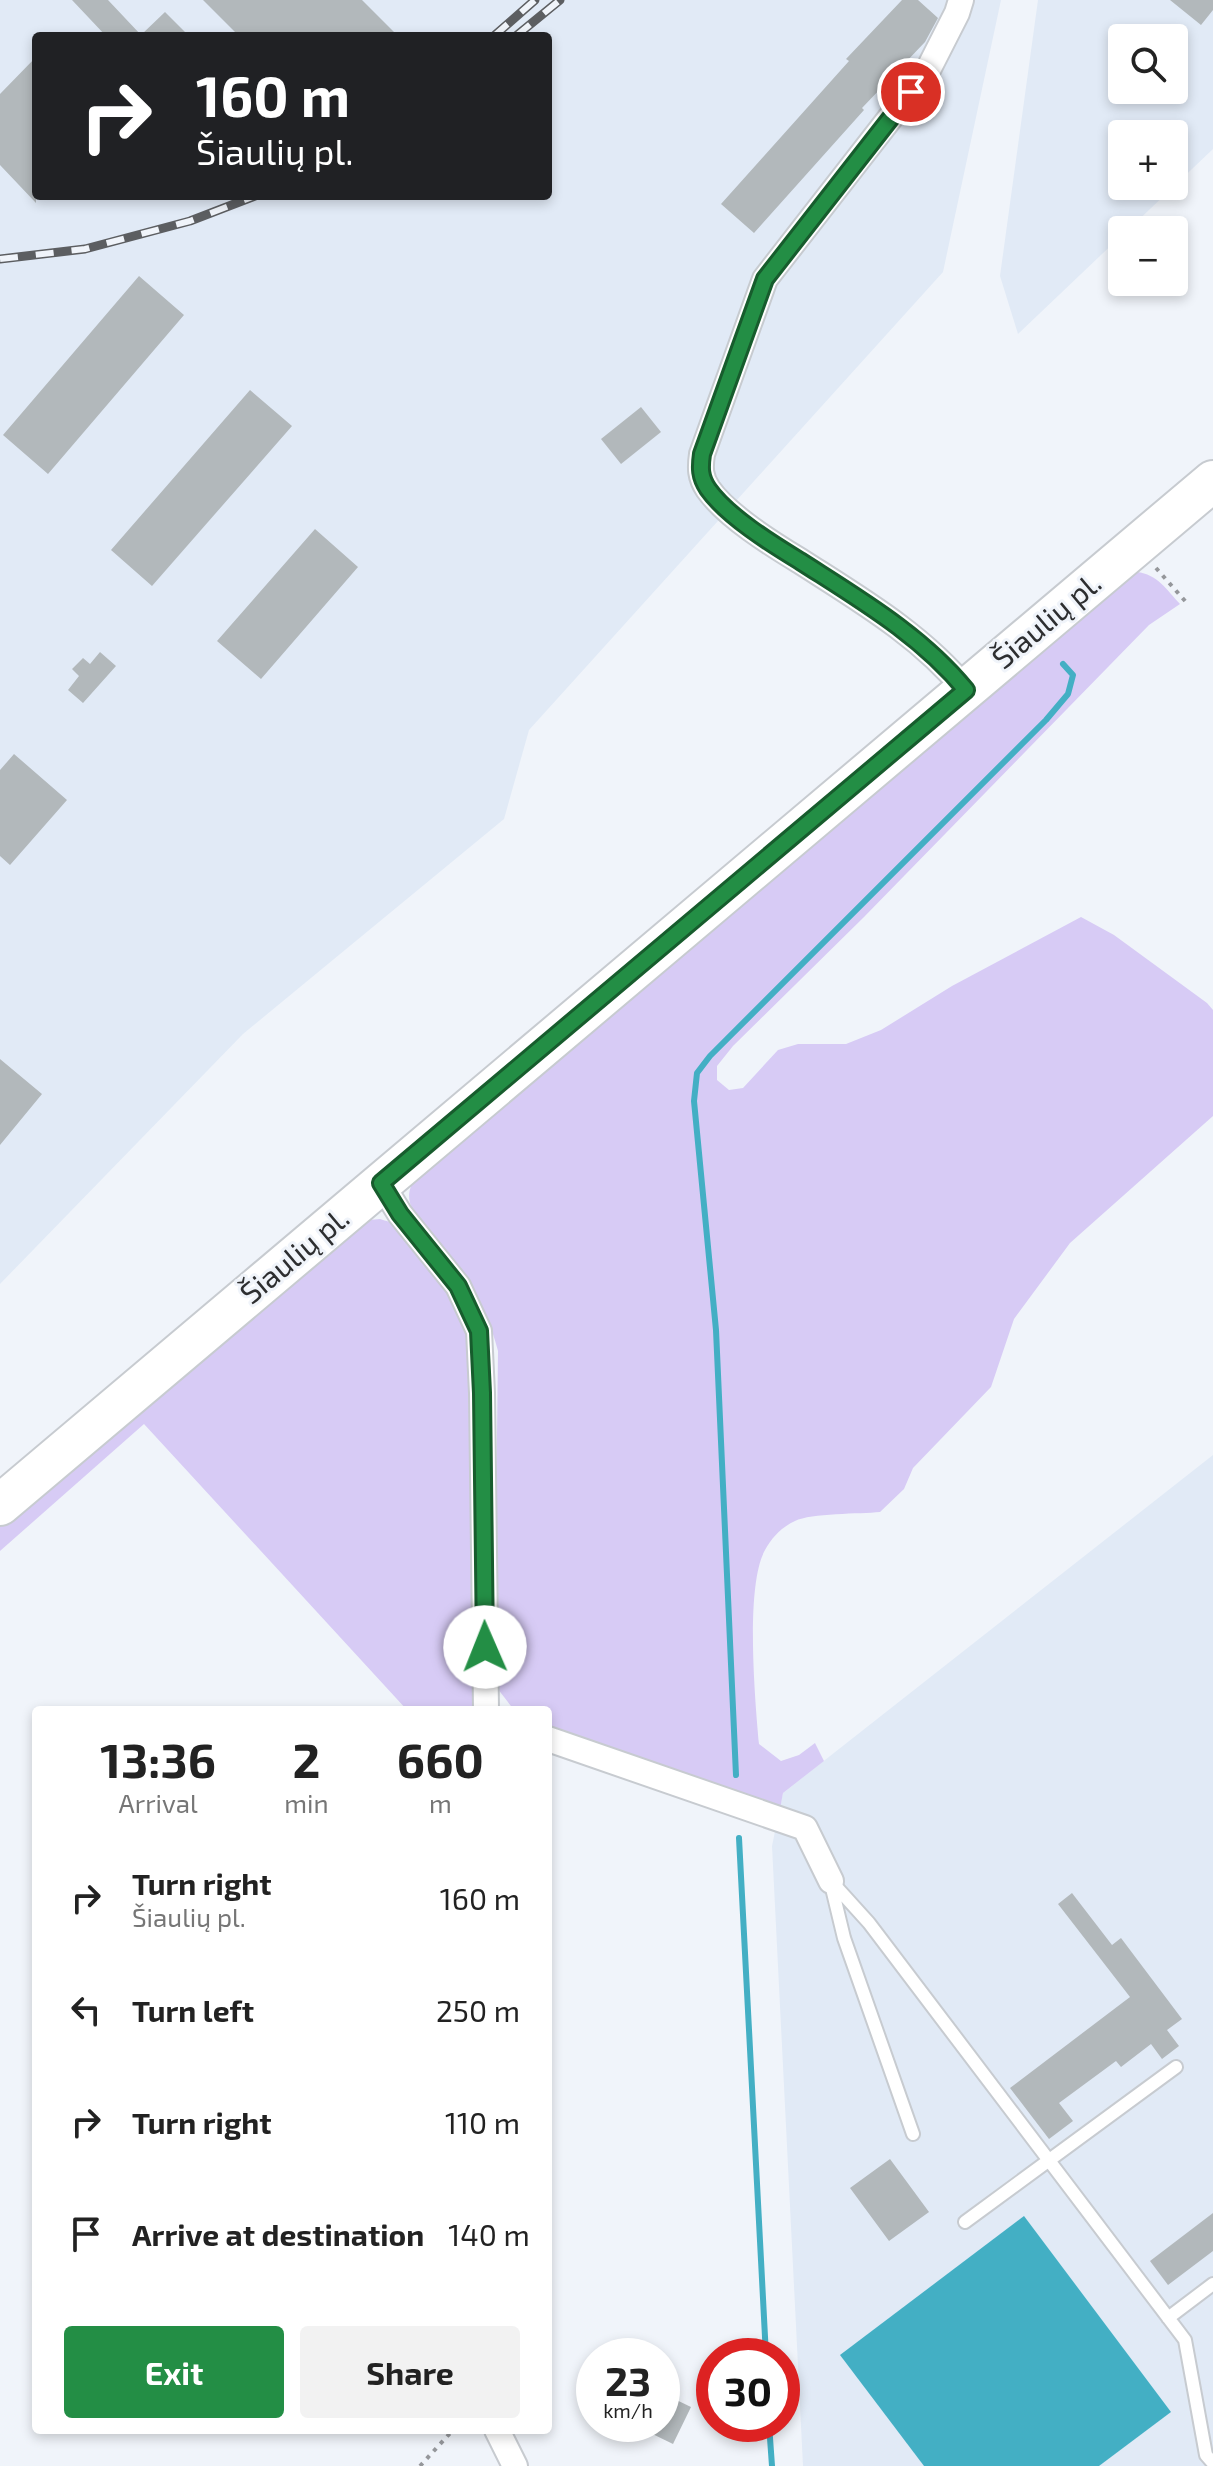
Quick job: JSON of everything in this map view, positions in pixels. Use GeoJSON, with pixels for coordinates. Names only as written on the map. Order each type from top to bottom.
{"type":"FeatureCollection","features":[{"type":"Feature","properties":{"kind":"highway","name":"Šiaulių pl."},"geometry":{"type":"LineString","coordinates":[[0,1505],[1213,481]]}},
{"type":"Feature","properties":{"kind":"street"},"geometry":{"type":"LineString","coordinates":[[961,0],[929,68],[765,279],[702,454],[699,471],[709,490],[754,532],[901,628],[937,658],[966,690]]}},
{"type":"Feature","properties":{"kind":"street"},"geometry":{"type":"LineString","coordinates":[[381,1183],[400,1214],[458,1286],[479,1331],[486,1706]]}},
{"type":"Feature","properties":{"kind":"street"},"geometry":{"type":"LineString","coordinates":[[552,1740],[805,1828],[831,1881]]}},
{"type":"Feature","properties":{"kind":"street"},"geometry":{"type":"LineString","coordinates":[[499,2434],[515,2466]]}},
{"type":"Feature","properties":{"kind":"lane"},"geometry":{"type":"LineString","coordinates":[[831,1881],[844,1938],[913,2134]]}},
{"type":"Feature","properties":{"kind":"lane"},"geometry":{"type":"LineString","coordinates":[[831,1881],[869,1923],[1185,2340],[1206,2455],[1213,2463]]}},
{"type":"Feature","properties":{"kind":"lane"},"geometry":{"type":"LineString","coordinates":[[965,2222],[1176,2067]]}},
{"type":"Feature","properties":{"kind":"lane"},"geometry":{"type":"LineString","coordinates":[[1168,2318],[1213,2284]]}},
{"type":"Feature","properties":{"kind":"path"},"geometry":{"type":"LineString","coordinates":[[1136,546],[1186,602]]}},
{"type":"Feature","properties":{"kind":"path"},"geometry":{"type":"LineString","coordinates":[[420,2466],[449,2434]]}},
{"type":"Feature","properties":{"kind":"shaded area"},"geometry":{"type":"Polygon","coordinates":[[[0,0],[1001,0],[943,272],[529,730],[504,819],[243,1034],[0,1284],[0,0]]]}},
{"type":"Feature","properties":{"kind":"shaded area"},"geometry":{"type":"Polygon","coordinates":[[[1038,0],[1213,0],[1213,149],[1188,173],[1188,120],[1108,120],[1108,200],[1159,200],[1143,216],[1108,216],[1108,248],[1018,334],[1000,276],[1038,0]]]}},
{"type":"Feature","properties":{"kind":"shaded area"},"geometry":{"type":"Polygon","coordinates":[[[1137,572],[1156,579],[1180,604],[1149,625],[864,917],[733,1046],[717,1066],[717,1080],[729,1090],[743,1088],[778,1050],[798,1044],[846,1044],[881,1030],[952,986],[1081,917],[1114,935],[1213,1010],[1213,1116],[1070,1243],[1014,1319],[991,1387],[913,1468],[904,1489],[880,1512],[802,1518],[782,1529],[768,1545],[759,1567],[753,1616],[759,1744],[781,1761],[799,1755],[815,1743],[824,1761],[783,1793],[780,1809],[552,1731],[552,1706],[511,1706],[494,1684],[498,1351],[476,1295],[414,1213],[409,1199],[412,1184],[418,1174],[1126,576],[1137,572]]]}},
{"type":"Feature","properties":{"kind":"shaded area"},"geometry":{"type":"Polygon","coordinates":[[[380,1219],[395,1225],[414,1244],[452,1297],[470,1346],[474,1375],[474,1706],[403,1706],[144,1424],[0,1551],[0,1526],[353,1229],[369,1220],[380,1219]]]}},
{"type":"Feature","properties":{"kind":"shaded area"},"geometry":{"type":"Polygon","coordinates":[[[1213,1455],[1213,2466],[803,2466],[800,2338],[797,2338],[772,1846],[783,1793],[1213,1455]]]}},
{"type":"Feature","properties":{"kind":"water"},"geometry":{"type":"Polygon","coordinates":[[[1024,2216],[1171,2412],[1099,2466],[924,2466],[840,2355],[1024,2216]]]}},
{"type":"Feature","properties":{"kind":"building"},"geometry":{"type":"Polygon","coordinates":[[[72,0],[108,0],[138,32],[102,32],[72,0]]]}},
{"type":"Feature","properties":{"kind":"building"},"geometry":{"type":"Polygon","coordinates":[[[203,0],[362,0],[394,32],[235,32],[203,0]]]}},
{"type":"Feature","properties":{"kind":"building"},"geometry":{"type":"Polygon","coordinates":[[[902,0],[918,0],[938,18],[925,42],[862,108],[864,110],[754,233],[721,204],[849,61],[846,59],[902,0]]]}},
{"type":"Feature","properties":{"kind":"building"},"geometry":{"type":"Polygon","coordinates":[[[1170,0],[1213,0],[1213,10],[1201,25],[1170,0]]]}},
{"type":"Feature","properties":{"kind":"building"},"geometry":{"type":"Polygon","coordinates":[[[165,12],[185,32],[144,32],[165,12]]]}},
{"type":"Feature","properties":{"kind":"building"},"geometry":{"type":"Polygon","coordinates":[[[32,61],[32,199],[0,165],[0,94],[32,61]]]}},
{"type":"Feature","properties":{"kind":"building"},"geometry":{"type":"Polygon","coordinates":[[[139,276],[184,315],[48,474],[3,435],[139,276]]]}},
{"type":"Feature","properties":{"kind":"building"},"geometry":{"type":"Polygon","coordinates":[[[250,390],[292,426],[152,586],[111,550],[250,390]]]}},
{"type":"Feature","properties":{"kind":"building"},"geometry":{"type":"Polygon","coordinates":[[[641,407],[661,432],[621,464],[601,439],[641,407]]]}},
{"type":"Feature","properties":{"kind":"building"},"geometry":{"type":"Polygon","coordinates":[[[315,529],[358,567],[261,679],[217,641],[315,529]]]}},
{"type":"Feature","properties":{"kind":"building"},"geometry":{"type":"Polygon","coordinates":[[[100,652],[116,666],[83,703],[68,690],[79,676],[72,669],[83,658],[90,664],[100,652]]]}},
{"type":"Feature","properties":{"kind":"building"},"geometry":{"type":"Polygon","coordinates":[[[14,754],[67,800],[10,865],[0,856],[0,770],[14,754]]]}},
{"type":"Feature","properties":{"kind":"building"},"geometry":{"type":"Polygon","coordinates":[[[0,1059],[42,1094],[0,1145],[0,1059]]]}},
{"type":"Feature","properties":{"kind":"building"},"geometry":{"type":"Polygon","coordinates":[[[1072,1893],[1112,1945],[1121,1938],[1182,2019],[1167,2030],[1179,2046],[1162,2059],[1151,2044],[1121,2067],[1116,2061],[1059,2103],[1073,2121],[1049,2139],[1010,2088],[1130,1997],[1058,1904],[1072,1893]]]}},
{"type":"Feature","properties":{"kind":"building"},"geometry":{"type":"Polygon","coordinates":[[[890,2159],[929,2212],[889,2241],[850,2188],[890,2159]]]}},
{"type":"Feature","properties":{"kind":"building"},"geometry":{"type":"Polygon","coordinates":[[[1213,2213],[1213,2251],[1168,2285],[1150,2261],[1213,2213]]]}},
{"type":"Feature","properties":{"kind":"building"},"geometry":{"type":"Polygon","coordinates":[[[680,2402],[691,2407],[680,2430],[680,2402]]]}},
{"type":"Feature","properties":{"kind":"waterway"},"geometry":{"type":"LineString","coordinates":[[736,1775],[716,1330],[694,1101],[697,1073],[710,1056],[1046,720],[1068,694],[1073,675],[1063,664]]}},
{"type":"Feature","properties":{"kind":"waterway"},"geometry":{"type":"LineString","coordinates":[[739,1838],[765,2338]]}},
{"type":"Feature","properties":{"kind":"waterway"},"geometry":{"type":"LineString","coordinates":[[770,2442],[772,2466]]}},
{"type":"Feature","properties":{"kind":"railway"},"geometry":{"type":"LineString","coordinates":[[499,32],[535,0]]}},
{"type":"Feature","properties":{"kind":"railway"},"geometry":{"type":"LineString","coordinates":[[521,32],[560,0]]}},
{"type":"Feature","properties":{"kind":"railway"},"geometry":{"type":"LineString","coordinates":[[0,259],[85,249],[190,221],[245,200]]}},
{"type":"Feature","properties":{"kind":"route"},"geometry":{"type":"LineString","coordinates":[[485,1647],[479,1331],[458,1286],[400,1214],[381,1183],[966,690],[937,658],[901,628],[754,532],[709,490],[699,471],[702,454],[765,279],[911,92]]}}]}
